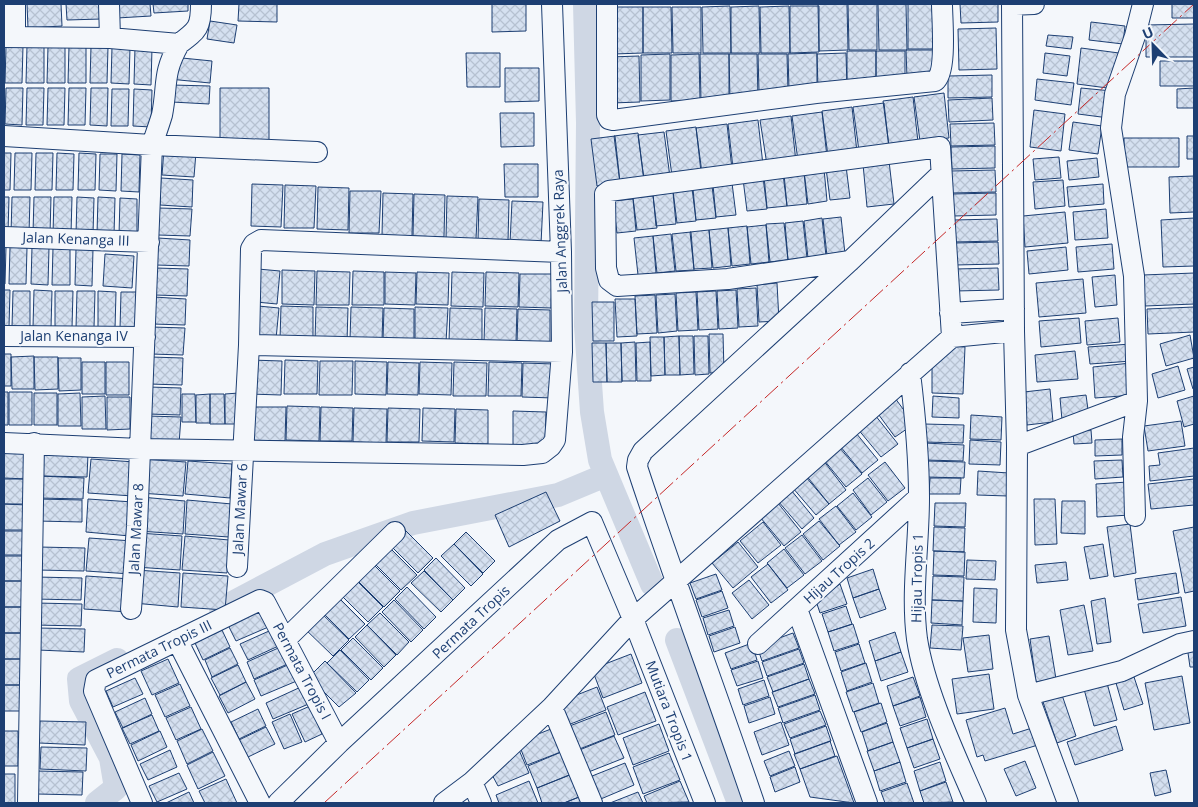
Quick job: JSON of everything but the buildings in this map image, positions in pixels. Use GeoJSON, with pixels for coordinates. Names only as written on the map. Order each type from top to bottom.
{"type":"FeatureCollection","features":[{"type":"Feature","properties":{"kind":"street"},"geometry":{"type":"LineString","coordinates":[[15,4],[9,36],[110,38],[179,44],[202,23],[202,4]]}},
{"type":"Feature","properties":{"kind":"street"},"geometry":{"type":"LineString","coordinates":[[109,4],[110,38]]}},
{"type":"Feature","properties":{"kind":"street","name":"Jalan Anggrek Raya"},"geometry":{"type":"LineString","coordinates":[[242,451],[523,455],[542,452],[551,446],[555,440],[562,352],[561,252],[552,4]]}},
{"type":"Feature","properties":{"kind":"street"},"geometry":{"type":"LineString","coordinates":[[607,4],[609,119],[935,81],[939,78],[942,66],[942,4]]}},
{"type":"Feature","properties":{"kind":"street"},"geometry":{"type":"LineString","coordinates":[[1034,4],[1012,4],[1014,331],[1017,446],[1016,630],[1028,695],[1068,803]]}},
{"type":"Feature","properties":{"kind":"street"},"geometry":{"type":"LineString","coordinates":[[1135,516],[1133,438],[1137,401],[1134,276],[1112,128],[1114,94],[1135,36],[1143,4]]}},
{"type":"Feature","properties":{"kind":"street","name":"Jalan Mawar 8"},"geometry":{"type":"LineString","coordinates":[[131,609],[140,449],[152,146],[162,114],[164,83],[169,61],[179,44]]}},
{"type":"Feature","properties":{"kind":"street"},"geometry":{"type":"LineString","coordinates":[[4,136],[152,146],[317,152]]}},
{"type":"Feature","properties":{"kind":"street"},"geometry":{"type":"LineString","coordinates":[[850,262],[728,279],[617,286],[609,280],[606,268],[605,194],[609,191],[936,146],[941,150],[952,336]]}},
{"type":"Feature","properties":{"kind":"street"},"geometry":{"type":"LineString","coordinates":[[754,803],[720,702],[671,586],[637,467],[638,460],[643,451],[850,262],[941,174]]}},
{"type":"Feature","properties":{"kind":"street","name":"Jalan Kenanga III"},"geometry":{"type":"LineString","coordinates":[[4,237],[148,242]]}},
{"type":"Feature","properties":{"kind":"street","name":"Jalan Mawar 6"},"geometry":{"type":"LineString","coordinates":[[237,567],[249,345],[251,249],[254,244],[261,240],[561,252]]}},
{"type":"Feature","properties":{"kind":"street"},"geometry":{"type":"LineString","coordinates":[[950,314],[1014,309]]}},
{"type":"Feature","properties":{"kind":"street"},"geometry":{"type":"LineString","coordinates":[[444,803],[472,782],[552,707],[639,614],[952,336],[1014,331]]}},
{"type":"Feature","properties":{"kind":"street","name":"Jalan Kenanga IV"},"geometry":{"type":"LineString","coordinates":[[4,336],[145,337]]}},
{"type":"Feature","properties":{"kind":"street"},"geometry":{"type":"LineString","coordinates":[[249,345],[562,352]]}},
{"type":"Feature","properties":{"kind":"street","name":"Hijau Tropis 1"},"geometry":{"type":"LineString","coordinates":[[910,373],[915,416],[919,497],[915,615],[918,640],[927,680],[976,803]]}},
{"type":"Feature","properties":{"kind":"street"},"geometry":{"type":"LineString","coordinates":[[1017,446],[1137,401]]}},
{"type":"Feature","properties":{"kind":"street"},"geometry":{"type":"LineString","coordinates":[[4,443],[242,451]]}},
{"type":"Feature","properties":{"kind":"street"},"geometry":{"type":"LineString","coordinates":[[28,803],[34,443]]}},
{"type":"Feature","properties":{"kind":"street","name":"Hijau Tropis 2"},"geometry":{"type":"LineString","coordinates":[[758,644],[919,497]]}},
{"type":"Feature","properties":{"kind":"street","name":"Permata Tropis"},"geometry":{"type":"LineString","coordinates":[[278,803],[339,743],[558,540],[592,522],[639,614]]}},
{"type":"Feature","properties":{"kind":"street"},"geometry":{"type":"LineString","coordinates":[[286,639],[395,532]]}},
{"type":"Feature","properties":{"kind":"street","name":"Permata Tropis I"},"geometry":{"type":"LineString","coordinates":[[263,600],[286,639],[339,743]]}},
{"type":"Feature","properties":{"kind":"street","name":"Permata Tropis III"},"geometry":{"type":"LineString","coordinates":[[142,803],[93,685],[96,680],[176,640],[263,600]]}},
{"type":"Feature","properties":{"kind":"street"},"geometry":{"type":"LineString","coordinates":[[797,609],[867,803]]}},
{"type":"Feature","properties":{"kind":"street","name":"Mutiara Tropis 1"},"geometry":{"type":"LineString","coordinates":[[639,614],[705,803]]}},
{"type":"Feature","properties":{"kind":"street"},"geometry":{"type":"LineString","coordinates":[[176,640],[260,803]]}},
{"type":"Feature","properties":{"kind":"street"},"geometry":{"type":"LineString","coordinates":[[1028,695],[1122,671],[1180,644],[1194,641]]}},
{"type":"Feature","properties":{"kind":"street"},"geometry":{"type":"LineString","coordinates":[[552,707],[592,803]]}},
{"type":"Feature","properties":{"kind":"street"},"geometry":{"type":"LineString","coordinates":[[472,782],[481,803]]}},
{"type":"Feature","properties":{"kind":"waterway"},"geometry":{"type":"LineString","coordinates":[[585,4],[588,123],[586,326],[592,412],[600,460],[652,584]]}},
{"type":"Feature","properties":{"kind":"waterway"},"geometry":{"type":"LineString","coordinates":[[221,609],[325,554],[413,523],[558,495],[606,475]]}},
{"type":"Feature","properties":{"kind":"waterway"},"geometry":{"type":"LineString","coordinates":[[677,640],[739,803]]}},
{"type":"Feature","properties":{"kind":"waterway"},"geometry":{"type":"LineString","coordinates":[[97,803],[116,788],[111,758],[81,701],[79,679],[117,660]]}},
{"type":"Feature","properties":{"kind":"power"},"geometry":{"type":"LineString","coordinates":[[324,803],[1194,4]]}}]}
